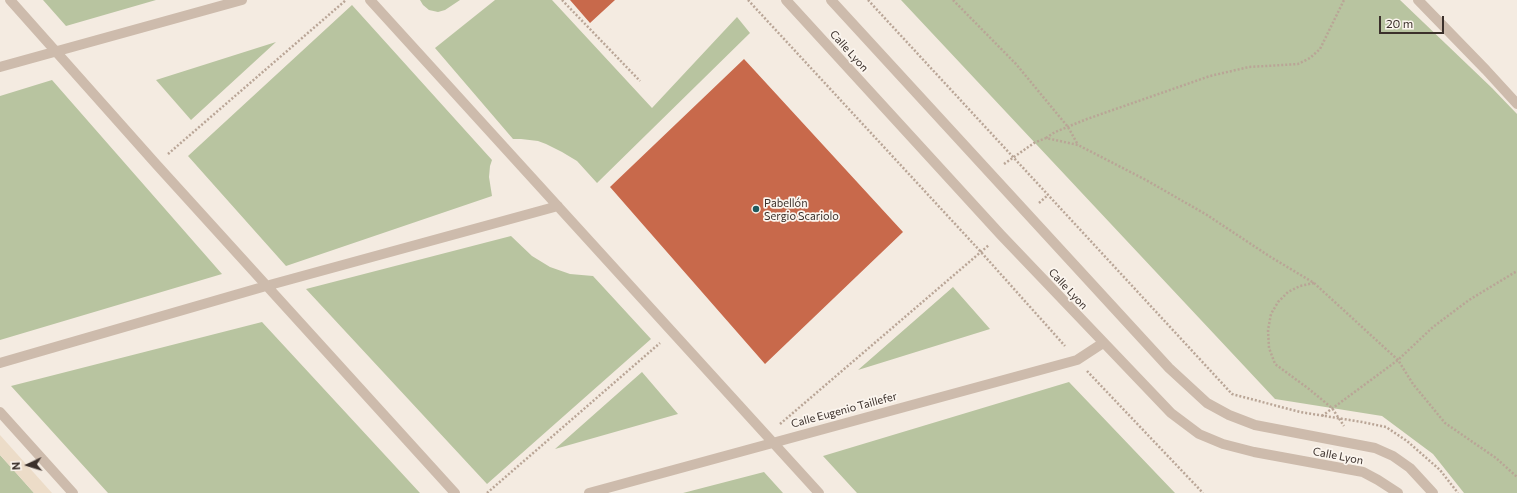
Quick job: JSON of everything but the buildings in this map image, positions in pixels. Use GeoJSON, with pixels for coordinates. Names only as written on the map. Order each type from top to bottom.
{"type":"FeatureCollection","features":[{"type":"Feature","properties":{"kind":"street"},"geometry":{"type":"LineString","coordinates":[[10,0],[266,286],[455,493]]}},
{"type":"Feature","properties":{"kind":"street"},"geometry":{"type":"LineString","coordinates":[[0,67],[242,0]]}},
{"type":"Feature","properties":{"kind":"street"},"geometry":{"type":"LineString","coordinates":[[370,0],[818,493]]}},
{"type":"Feature","properties":{"kind":"street","name":"Calle Lyon"},"geometry":{"type":"LineString","coordinates":[[786,0],[1001,235],[1103,344],[1171,413],[1199,434],[1224,444],[1254,452],[1363,472],[1398,493]]}},
{"type":"Feature","properties":{"kind":"street","name":"Calle Lyon"},"geometry":{"type":"LineString","coordinates":[[831,0],[1169,368],[1207,403],[1256,425],[1375,448],[1393,456],[1410,468],[1434,493]]}},
{"type":"Feature","properties":{"kind":"street"},"geometry":{"type":"LineString","coordinates":[[1418,0],[1517,104]]}},
{"type":"Feature","properties":{"kind":"street"},"geometry":{"type":"LineString","coordinates":[[0,363],[266,286],[558,206]]}},
{"type":"Feature","properties":{"kind":"street","name":"Calle Eugenio Taillefer"},"geometry":{"type":"LineString","coordinates":[[589,493],[769,439],[1077,360],[1103,344]]}},
{"type":"Feature","properties":{"kind":"street"},"geometry":{"type":"LineString","coordinates":[[0,412],[73,493]]}},
{"type":"Feature","properties":{"kind":"path"},"geometry":{"type":"LineString","coordinates":[[156,164],[346,0]]}},
{"type":"Feature","properties":{"kind":"path"},"geometry":{"type":"LineString","coordinates":[[562,0],[640,81]]}},
{"type":"Feature","properties":{"kind":"path"},"geometry":{"type":"LineString","coordinates":[[748,0],[981,252],[1077,360],[1203,493]]}},
{"type":"Feature","properties":{"kind":"path"},"geometry":{"type":"LineString","coordinates":[[868,0],[1232,394]]}},
{"type":"Feature","properties":{"kind":"path"},"geometry":{"type":"LineString","coordinates":[[953,0],[1016,64],[1068,127],[1078,145]]}},
{"type":"Feature","properties":{"kind":"path"},"geometry":{"type":"LineString","coordinates":[[990,174],[1013,156],[1055,132],[1150,96],[1210,76],[1249,68],[1298,64],[1310,58],[1320,49],[1344,0]]}},
{"type":"Feature","properties":{"kind":"path"},"geometry":{"type":"LineString","coordinates":[[1046,138],[1078,145],[1146,180],[1207,215],[1269,256],[1314,283],[1398,360],[1413,384],[1445,423],[1496,458],[1517,477]]}},
{"type":"Feature","properties":{"kind":"path"},"geometry":{"type":"LineString","coordinates":[[1027,213],[1048,195]]}},
{"type":"Feature","properties":{"kind":"path"},"geometry":{"type":"LineString","coordinates":[[769,439],[1001,235]]}},
{"type":"Feature","properties":{"kind":"path"},"geometry":{"type":"LineString","coordinates":[[1322,416],[1398,360],[1433,326],[1475,297],[1517,271]]}},
{"type":"Feature","properties":{"kind":"path"},"geometry":{"type":"LineString","coordinates":[[1314,283],[1300,286],[1288,292],[1278,302],[1271,314],[1270,319],[1268,330],[1269,348],[1275,364],[1310,389],[1332,408],[1356,444]]}},
{"type":"Feature","properties":{"kind":"path"},"geometry":{"type":"LineString","coordinates":[[487,493],[672,332]]}},
{"type":"Feature","properties":{"kind":"green space"},"geometry":{"type":"Polygon","coordinates":[[[43,0],[156,0],[66,26],[43,0]]]}},
{"type":"Feature","properties":{"kind":"green space"},"geometry":{"type":"Polygon","coordinates":[[[420,0],[460,0],[445,10],[438,12],[429,10],[420,0]]]}},
{"type":"Feature","properties":{"kind":"green space"},"geometry":{"type":"Polygon","coordinates":[[[495,0],[552,0],[652,108],[737,17],[750,33],[597,183],[577,161],[562,152],[538,141],[513,139],[435,48],[495,0]]]}},
{"type":"Feature","properties":{"kind":"green space"},"geometry":{"type":"Polygon","coordinates":[[[901,0],[1400,0],[1517,114],[1517,493],[1464,493],[1433,454],[1382,416],[1275,399],[901,0]]]}},
{"type":"Feature","properties":{"kind":"green space"},"geometry":{"type":"Polygon","coordinates":[[[352,5],[492,160],[489,177],[492,196],[286,266],[188,156],[352,5]]]}},
{"type":"Feature","properties":{"kind":"green space"},"geometry":{"type":"Polygon","coordinates":[[[276,42],[191,120],[156,80],[276,42]]]}},
{"type":"Feature","properties":{"kind":"green space"},"geometry":{"type":"Polygon","coordinates":[[[52,80],[222,274],[0,340],[0,96],[52,80]]]}},
{"type":"Feature","properties":{"kind":"green space"},"geometry":{"type":"Polygon","coordinates":[[[511,236],[532,256],[550,267],[570,274],[593,276],[651,339],[487,484],[306,289],[511,236]]]}},
{"type":"Feature","properties":{"kind":"green space"},"geometry":{"type":"Polygon","coordinates":[[[953,287],[990,329],[858,370],[953,287]]]}},
{"type":"Feature","properties":{"kind":"green space"},"geometry":{"type":"Polygon","coordinates":[[[262,322],[420,493],[108,493],[11,386],[262,322]]]}},
{"type":"Feature","properties":{"kind":"green space"},"geometry":{"type":"Polygon","coordinates":[[[642,372],[678,414],[555,449],[642,372]]]}},
{"type":"Feature","properties":{"kind":"green space"},"geometry":{"type":"Polygon","coordinates":[[[1069,382],[1175,493],[857,493],[823,456],[1069,382]]]}},
{"type":"Feature","properties":{"kind":"green space"},"geometry":{"type":"Polygon","coordinates":[[[0,455],[10,466],[34,493],[0,493],[0,455]]]}},
{"type":"Feature","properties":{"kind":"green space"},"geometry":{"type":"Polygon","coordinates":[[[764,472],[783,493],[683,493],[764,472]]]}},
{"type":"Feature","properties":{"kind":"shaded area"},"geometry":{"type":"Polygon","coordinates":[[[0,435],[52,493],[34,493],[0,455],[0,435]]]}},
{"type":"Feature","properties":{"kind":"place","name":"Pabellón Sergio Scariolo"},"geometry":{"type":"Point","coordinates":[756,209]}}]}
